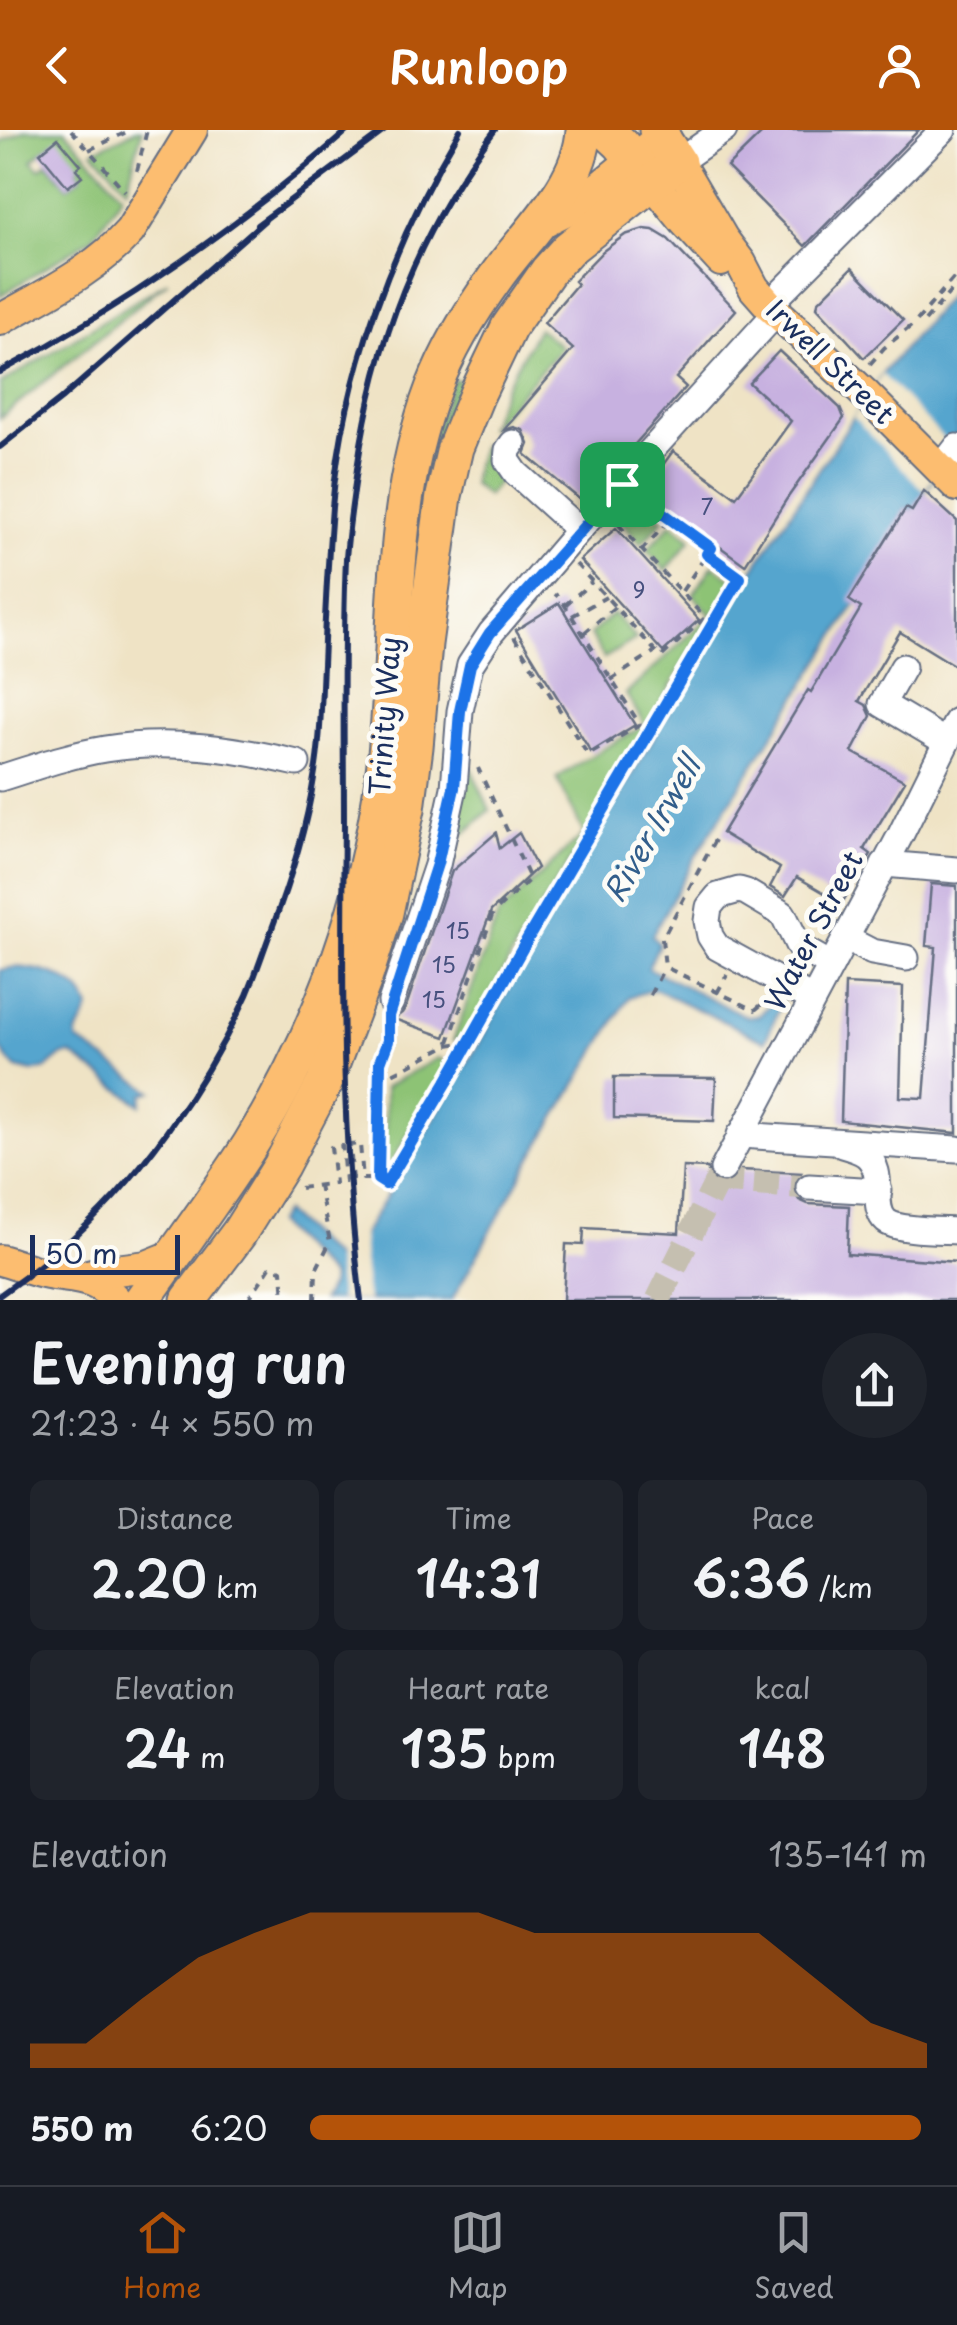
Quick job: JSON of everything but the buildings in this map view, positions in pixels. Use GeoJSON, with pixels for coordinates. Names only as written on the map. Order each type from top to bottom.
{"type":"FeatureCollection","features":[{"type":"Feature","properties":{"kind":"highway"},"geometry":{"type":"LineString","coordinates":[[542,219],[576,166],[584,130]]}},
{"type":"Feature","properties":{"kind":"highway"},"geometry":{"type":"LineString","coordinates":[[606,130],[660,150]]}},
{"type":"Feature","properties":{"kind":"highway","name":"Trinity Way"},"geometry":{"type":"LineString","coordinates":[[142,1300],[250,1145],[324,1004],[358,897],[380,800],[389,726],[392,630],[402,520],[411,468],[434,385],[495,278],[542,219],[598,192],[660,150]]}},
{"type":"Feature","properties":{"kind":"highway","name":"Trinity Way"},"geometry":{"type":"LineString","coordinates":[[190,1300],[252,1214],[324,1084],[385,913],[409,793],[440,522],[456,448],[470,408],[509,327],[548,272],[660,150]]}},
{"type":"Feature","properties":{"kind":"main road"},"geometry":{"type":"LineString","coordinates":[[0,320],[79,274],[118,244],[192,130]]}},
{"type":"Feature","properties":{"kind":"main road","name":"Irwell Street"},"geometry":{"type":"LineString","coordinates":[[660,150],[766,302],[866,382],[907,436],[951,467]]}},
{"type":"Feature","properties":{"kind":"main road"},"geometry":{"type":"LineString","coordinates":[[78,1288],[100,1272],[147,1266],[174,1255]]}},
{"type":"Feature","properties":{"kind":"main road"},"geometry":{"type":"LineString","coordinates":[[0,1260],[78,1288],[96,1284],[116,1300]]}},
{"type":"Feature","properties":{"kind":"street"},"geometry":{"type":"LineString","coordinates":[[660,150],[724,130]]}},
{"type":"Feature","properties":{"kind":"street"},"geometry":{"type":"LineString","coordinates":[[392,1002],[437,864],[454,788],[460,711],[470,665],[490,633],[622,484],[766,302],[943,130]]}},
{"type":"Feature","properties":{"kind":"street"},"geometry":{"type":"LineString","coordinates":[[513,444],[507,460],[516,474],[580,530]]}},
{"type":"Feature","properties":{"kind":"street"},"geometry":{"type":"LineString","coordinates":[[903,667],[882,704],[952,732]]}},
{"type":"Feature","properties":{"kind":"street","name":"Water Street"},"geometry":{"type":"LineString","coordinates":[[834,1142],[732,1152],[952,732]]}},
{"type":"Feature","properties":{"kind":"street"},"geometry":{"type":"LineString","coordinates":[[0,778],[69,757],[133,746],[202,746],[297,763]]}},
{"type":"Feature","properties":{"kind":"street"},"geometry":{"type":"LineString","coordinates":[[884,864],[957,870]]}},
{"type":"Feature","properties":{"kind":"street"},"geometry":{"type":"LineString","coordinates":[[812,999],[717,947],[706,921],[709,907],[724,893],[746,892],[783,914],[800,947],[830,964]]}},
{"type":"Feature","properties":{"kind":"street"},"geometry":{"type":"LineString","coordinates":[[844,938],[872,952],[906,958]]}},
{"type":"Feature","properties":{"kind":"street"},"geometry":{"type":"LineString","coordinates":[[834,1142],[957,1149]]}},
{"type":"Feature","properties":{"kind":"street"},"geometry":{"type":"LineString","coordinates":[[834,1142],[866,1154],[877,1172],[880,1211],[886,1222],[957,1231]]}},
{"type":"Feature","properties":{"kind":"street"},"geometry":{"type":"LineString","coordinates":[[809,1187],[879,1191]]}},
{"type":"Feature","properties":{"kind":"path"},"geometry":{"type":"LineString","coordinates":[[71,130],[133,197]]}},
{"type":"Feature","properties":{"kind":"path"},"geometry":{"type":"LineString","coordinates":[[89,150],[131,130]]}},
{"type":"Feature","properties":{"kind":"path"},"geometry":{"type":"LineString","coordinates":[[136,178],[147,130]]}},
{"type":"Feature","properties":{"kind":"path"},"geometry":{"type":"LineString","coordinates":[[866,382],[884,348],[915,323],[957,274]]}},
{"type":"Feature","properties":{"kind":"path"},"geometry":{"type":"LineString","coordinates":[[925,321],[957,284]]}},
{"type":"Feature","properties":{"kind":"path"},"geometry":{"type":"LineString","coordinates":[[622,484],[711,548],[680,593]]}},
{"type":"Feature","properties":{"kind":"path"},"geometry":{"type":"LineString","coordinates":[[572,560],[661,657],[704,618],[610,515]]}},
{"type":"Feature","properties":{"kind":"path"},"geometry":{"type":"LineString","coordinates":[[641,551],[670,520]]}},
{"type":"Feature","properties":{"kind":"path"},"geometry":{"type":"LineString","coordinates":[[297,1188],[363,1179],[378,1179],[386,1184],[740,578],[707,554]]}},
{"type":"Feature","properties":{"kind":"path"},"geometry":{"type":"LineString","coordinates":[[565,605],[592,582]]}},
{"type":"Feature","properties":{"kind":"path"},"geometry":{"type":"LineString","coordinates":[[510,631],[588,755],[640,724],[565,605],[547,587]]}},
{"type":"Feature","properties":{"kind":"path"},"geometry":{"type":"LineString","coordinates":[[572,616],[606,596]]}},
{"type":"Feature","properties":{"kind":"path"},"geometry":{"type":"LineString","coordinates":[[583,634],[615,606]]}},
{"type":"Feature","properties":{"kind":"path"},"geometry":{"type":"LineString","coordinates":[[611,680],[656,651]]}},
{"type":"Feature","properties":{"kind":"path"},"geometry":{"type":"LineString","coordinates":[[448,1045],[493,913],[530,879],[475,762]]}},
{"type":"Feature","properties":{"kind":"path"},"geometry":{"type":"LineString","coordinates":[[489,820],[498,814]]}},
{"type":"Feature","properties":{"kind":"path"},"geometry":{"type":"LineString","coordinates":[[650,995],[665,966]]}},
{"type":"Feature","properties":{"kind":"path"},"geometry":{"type":"LineString","coordinates":[[378,1179],[380,1062],[388,1041],[392,1002]]}},
{"type":"Feature","properties":{"kind":"path"},"geometry":{"type":"LineString","coordinates":[[379,1081],[448,1045],[468,1042]]}},
{"type":"Feature","properties":{"kind":"path"},"geometry":{"type":"LineString","coordinates":[[353,1180],[350,1145],[360,1144],[363,1179]]}},
{"type":"Feature","properties":{"kind":"path"},"geometry":{"type":"LineString","coordinates":[[334,1183],[331,1147],[342,1146],[345,1182]]}},
{"type":"Feature","properties":{"kind":"path"},"geometry":{"type":"LineString","coordinates":[[315,1300],[318,1263],[330,1242],[319,1185]]}},
{"type":"Feature","properties":{"kind":"path"},"geometry":{"type":"LineString","coordinates":[[248,1300],[270,1266],[282,1270],[284,1300]]}},
{"type":"Feature","properties":{"kind":"green space"},"geometry":{"type":"Polygon","coordinates":[[[25,130],[65,130],[122,194],[92,238],[0,296],[0,142],[25,130]],[[54,142],[32,160],[40,169],[47,163],[68,187],[82,176],[76,169],[80,165],[54,142]]]}},
{"type":"Feature","properties":{"kind":"green space"},"geometry":{"type":"Polygon","coordinates":[[[142,130],[127,188],[93,151],[142,130]]]}},
{"type":"Feature","properties":{"kind":"green space"},"geometry":{"type":"Polygon","coordinates":[[[168,281],[1,417],[0,418],[0,384],[168,281]]]}},
{"type":"Feature","properties":{"kind":"green space"},"geometry":{"type":"Polygon","coordinates":[[[538,328],[562,347],[488,429],[505,386],[538,328]]]}},
{"type":"Feature","properties":{"kind":"green space"},"geometry":{"type":"Polygon","coordinates":[[[453,380],[465,385],[422,516],[419,514],[424,460],[453,380]]]}},
{"type":"Feature","properties":{"kind":"green space"},"geometry":{"type":"Polygon","coordinates":[[[482,445],[503,476],[487,496],[472,484],[482,445]]]}},
{"type":"Feature","properties":{"kind":"green space"},"geometry":{"type":"Polygon","coordinates":[[[637,500],[663,520],[641,544],[620,519],[637,500]]]}},
{"type":"Feature","properties":{"kind":"green space"},"geometry":{"type":"Polygon","coordinates":[[[672,523],[691,539],[666,571],[647,550],[672,523]]]}},
{"type":"Feature","properties":{"kind":"green space"},"geometry":{"type":"Polygon","coordinates":[[[713,565],[735,581],[519,943],[467,1038],[453,1041],[498,915],[584,834],[557,778],[645,725],[626,694],[711,615],[693,595],[713,565]]]}},
{"type":"Feature","properties":{"kind":"green space"},"geometry":{"type":"Polygon","coordinates":[[[613,613],[636,639],[604,658],[590,635],[613,613]]]}},
{"type":"Feature","properties":{"kind":"green space"},"geometry":{"type":"Polygon","coordinates":[[[467,760],[490,810],[464,834],[453,829],[467,760]]]}},
{"type":"Feature","properties":{"kind":"green space"},"geometry":{"type":"Polygon","coordinates":[[[438,1058],[452,1065],[385,1173],[385,1087],[438,1058]]]}},
{"type":"Feature","properties":{"kind":"water","name":"River Irwell"},"geometry":{"type":"Polygon","coordinates":[[[957,286],[957,445],[912,511],[906,508],[856,604],[697,854],[652,936],[659,944],[648,968],[748,1017],[758,1016],[775,1000],[783,1001],[765,1041],[655,989],[629,997],[536,1150],[452,1300],[322,1300],[331,1277],[276,1223],[284,1212],[335,1259],[349,1258],[479,1043],[534,940],[743,585],[882,374],[957,286]]]}},
{"type":"Feature","properties":{"kind":"water"},"geometry":{"type":"Polygon","coordinates":[[[16,967],[49,973],[78,989],[90,1008],[77,1040],[152,1091],[143,1094],[141,1105],[71,1054],[33,1072],[10,1062],[0,1048],[0,970],[16,967]]]}},
{"type":"Feature","properties":{"kind":"pier"},"geometry":{"type":"Polygon","coordinates":[[[882,374],[954,449],[924,491],[853,417],[882,374]]]}},
{"type":"Feature","properties":{"kind":"pier"},"geometry":{"type":"Polygon","coordinates":[[[362,1226],[368,1300],[340,1300],[334,1251],[340,1256],[345,1254],[362,1226]]]}},
{"type":"Feature","properties":{"kind":"tunnel"},"geometry":{"type":"LineString","coordinates":[[658,1300],[723,1169]]}},
{"type":"Feature","properties":{"kind":"tunnel"},"geometry":{"type":"LineString","coordinates":[[717,1181],[809,1187]]}},
{"type":"Feature","properties":{"kind":"railway"},"geometry":{"type":"LineString","coordinates":[[0,372],[91,320],[181,261],[348,130]]}},
{"type":"Feature","properties":{"kind":"railway"},"geometry":{"type":"LineString","coordinates":[[257,225],[385,130]]}},
{"type":"Feature","properties":{"kind":"railway"},"geometry":{"type":"LineString","coordinates":[[0,1295],[88,1223],[142,1164],[211,1064],[250,987],[291,875],[314,778],[332,507],[338,457],[360,359],[413,218],[460,130]]}},
{"type":"Feature","properties":{"kind":"railway"},"geometry":{"type":"LineString","coordinates":[[361,1300],[346,1122],[343,1003],[348,536],[365,422],[388,332],[443,209],[495,130]]}},
{"type":"Feature","properties":{"kind":"railway"},"geometry":{"type":"LineString","coordinates":[[0,447],[61,399],[265,220]]}},
{"type":"Feature","properties":{"kind":"route"},"geometry":{"type":"LineString","coordinates":[[622,484],[711,548],[707,554],[740,578],[386,1184],[378,1179],[380,1062],[388,1041],[388,1016],[437,864],[454,788],[460,711],[470,665],[490,633],[622,484]]}}]}
